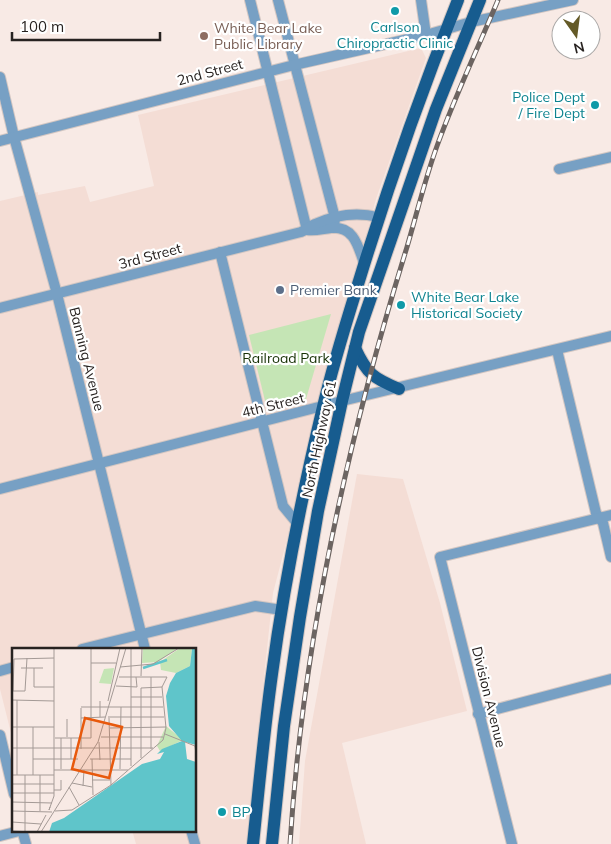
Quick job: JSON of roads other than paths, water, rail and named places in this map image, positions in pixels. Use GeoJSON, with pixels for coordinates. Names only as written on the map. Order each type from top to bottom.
{"type":"FeatureCollection","features":[{"type":"Feature","properties":{"kind":"main road","name":"North Highway 61"},"geometry":{"type":"LineString","coordinates":[[253,844],[265,726],[282,610],[297,523],[323,407],[343,331],[378,217],[416,109],[458,0]]}},
{"type":"Feature","properties":{"kind":"main road","name":"North Highway 61"},"geometry":{"type":"LineString","coordinates":[[272,844],[284,726],[318,511],[355,348],[436,109],[480,0]]}},
{"type":"Feature","properties":{"kind":"main road"},"geometry":{"type":"LineString","coordinates":[[378,217],[386,232],[389,245]]}},
{"type":"Feature","properties":{"kind":"main road"},"geometry":{"type":"LineString","coordinates":[[355,348],[363,366],[373,377],[398,389]]}},
{"type":"Feature","properties":{"kind":"main road"},"geometry":{"type":"LineString","coordinates":[[282,610],[290,614],[294,620],[298,634]]}},
{"type":"Feature","properties":{"kind":"street"},"geometry":{"type":"LineString","coordinates":[[250,0],[307,230]]}},
{"type":"Feature","properties":{"kind":"street"},"geometry":{"type":"LineString","coordinates":[[278,0],[334,223],[352,235],[357,242],[364,263]]}},
{"type":"Feature","properties":{"kind":"street"},"geometry":{"type":"LineString","coordinates":[[421,0],[426,35]]}},
{"type":"Feature","properties":{"kind":"street","name":"2nd Street"},"geometry":{"type":"LineString","coordinates":[[0,141],[294,64],[573,0]]}},
{"type":"Feature","properties":{"kind":"street","name":"Banning Avenue"},"geometry":{"type":"LineString","coordinates":[[0,77],[14,137],[57,294],[145,648]]}},
{"type":"Feature","properties":{"kind":"street"},"geometry":{"type":"LineString","coordinates":[[559,169],[611,157]]}},
{"type":"Feature","properties":{"kind":"street","name":"3rd Street"},"geometry":{"type":"LineString","coordinates":[[0,308],[150,272],[307,230],[314,224],[334,223],[348,215],[365,214],[378,217]]}},
{"type":"Feature","properties":{"kind":"street"},"geometry":{"type":"LineString","coordinates":[[220,252],[283,506],[297,523]]}},
{"type":"Feature","properties":{"kind":"street","name":"4th Street"},"geometry":{"type":"LineString","coordinates":[[0,489],[342,401],[611,336]]}},
{"type":"Feature","properties":{"kind":"street"},"geometry":{"type":"LineString","coordinates":[[557,350],[596,513],[603,523],[611,557]]}},
{"type":"Feature","properties":{"kind":"street"},"geometry":{"type":"LineString","coordinates":[[600,517],[611,515]]}},
{"type":"Feature","properties":{"kind":"street","name":"Division Avenue"},"geometry":{"type":"LineString","coordinates":[[512,844],[440,557],[600,517]]}},
{"type":"Feature","properties":{"kind":"street"},"geometry":{"type":"LineString","coordinates":[[86,648],[255,606],[282,610]]}},
{"type":"Feature","properties":{"kind":"street"},"geometry":{"type":"LineString","coordinates":[[478,714],[611,679]]}},
{"type":"Feature","properties":{"kind":"street"},"geometry":{"type":"LineString","coordinates":[[0,735],[12,786]]}},
{"type":"Feature","properties":{"kind":"street"},"geometry":{"type":"LineString","coordinates":[[0,836],[15,832]]}},
{"type":"Feature","properties":{"kind":"railway"},"geometry":{"type":"LineString","coordinates":[[290,844],[305,692],[317,617],[331,542],[365,394],[433,158],[451,109],[498,0]]}},
{"type":"Feature","properties":{"kind":"place","name":"Carlson Chiropractic Clinic"},"geometry":{"type":"Point","coordinates":[395,11]}},
{"type":"Feature","properties":{"kind":"place","name":"White Bear Lake Public Library"},"geometry":{"type":"Point","coordinates":[204,36]}},
{"type":"Feature","properties":{"kind":"place","name":"Police Dept / Fire Dept"},"geometry":{"type":"Point","coordinates":[595,105]}},
{"type":"Feature","properties":{"kind":"place","name":"Premier Bank"},"geometry":{"type":"Point","coordinates":[280,290]}},
{"type":"Feature","properties":{"kind":"place","name":"White Bear Lake Historical Society"},"geometry":{"type":"Point","coordinates":[401,305]}},
{"type":"Feature","properties":{"kind":"place","name":"BP"},"geometry":{"type":"Point","coordinates":[222,812]}},
{"type":"Feature","properties":{"kind":"park label","name":"Railroad Park"},"geometry":{"type":"Point","coordinates":[286,358]}}]}
